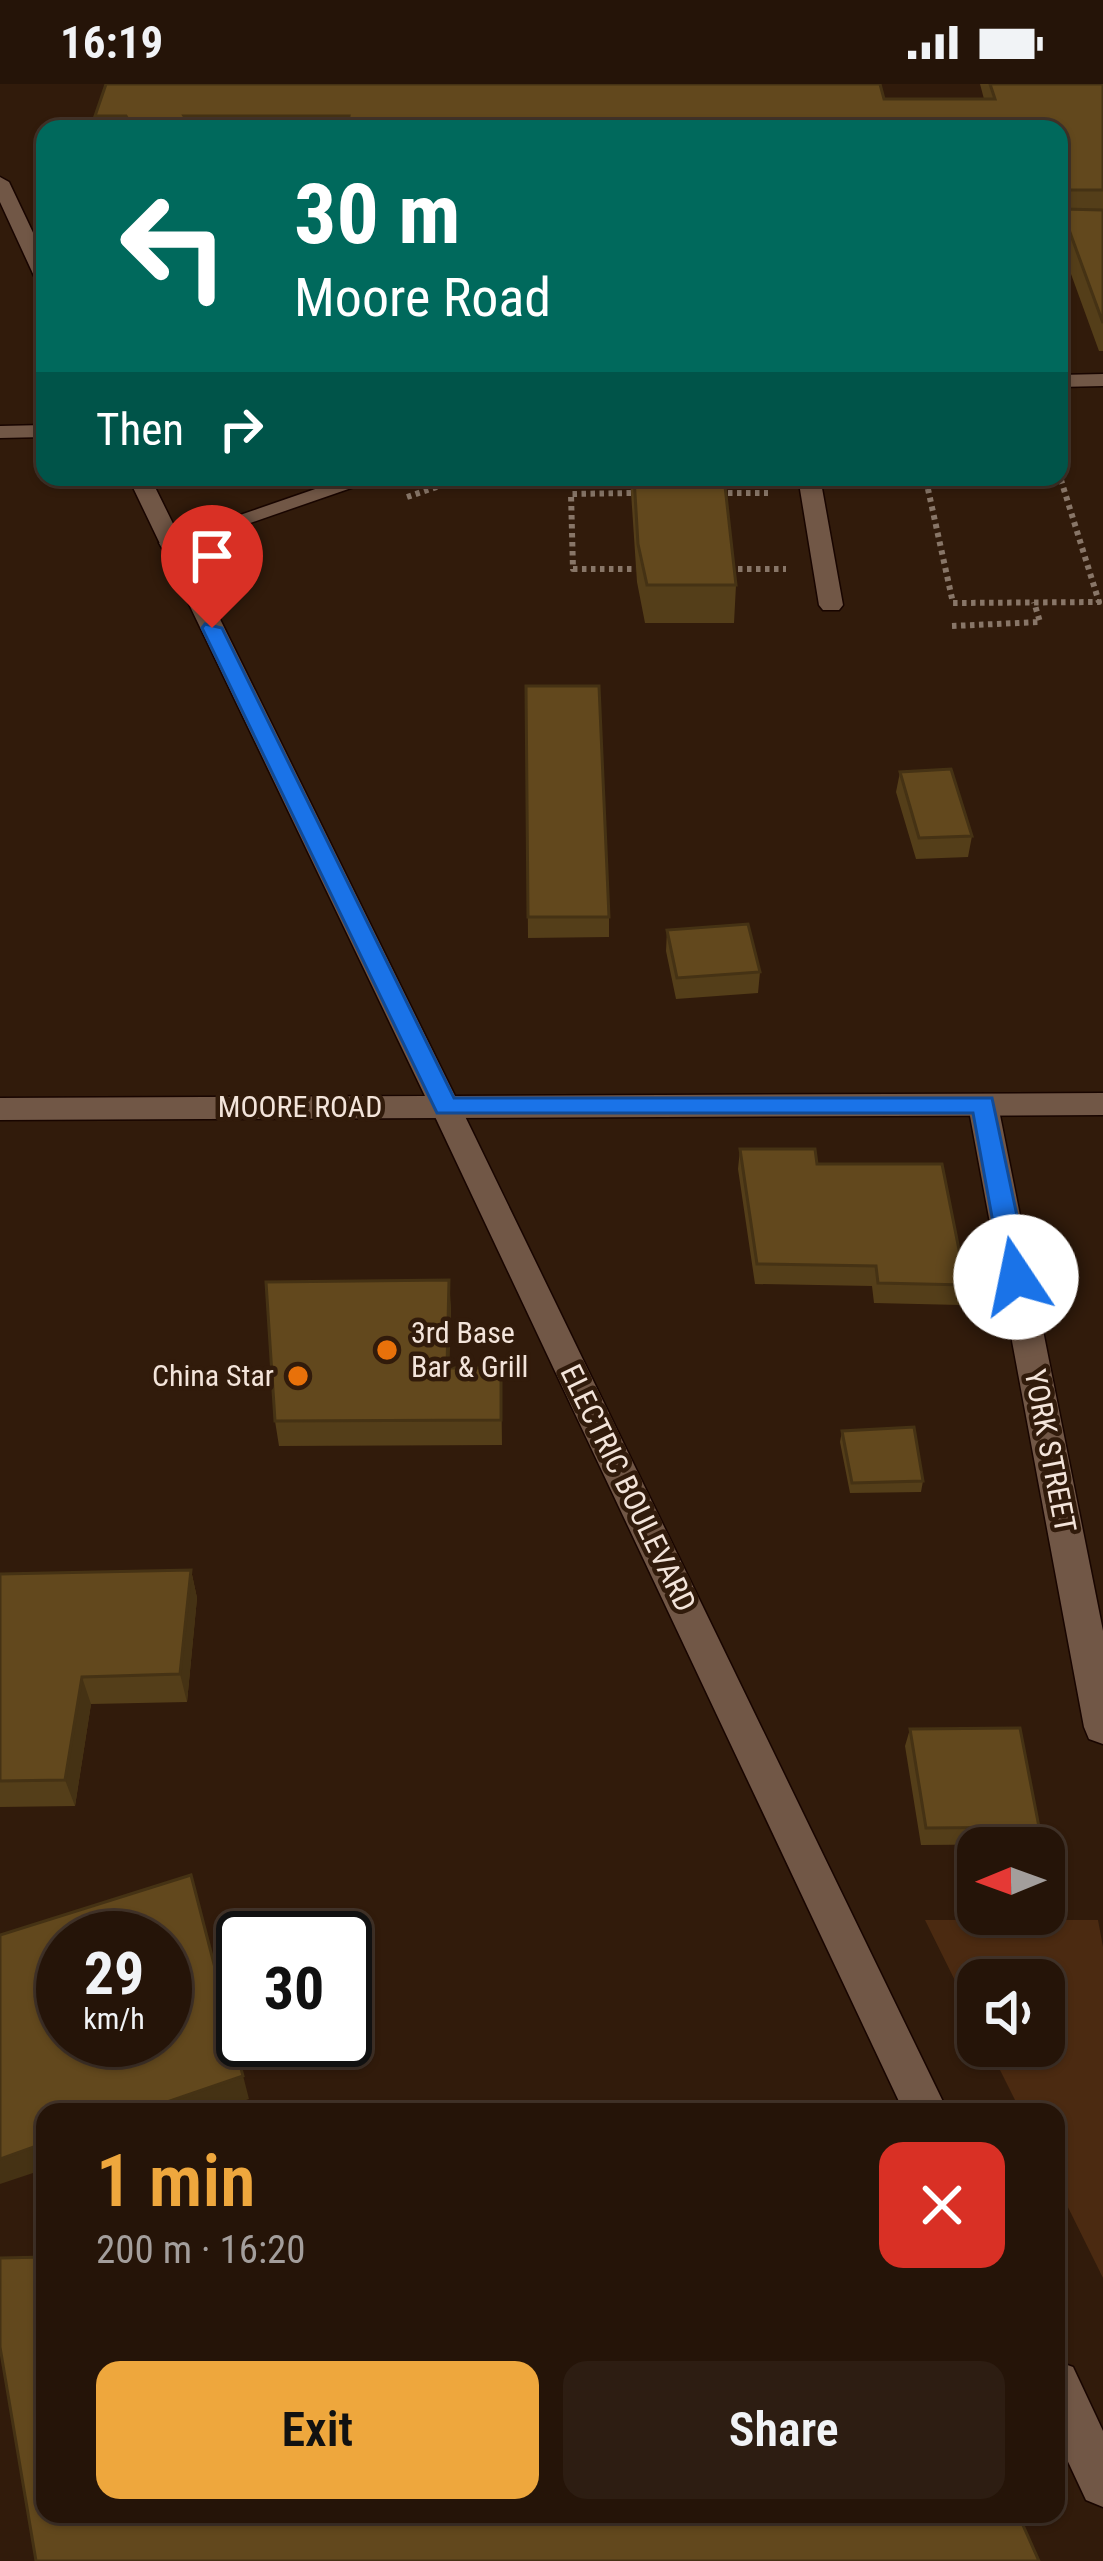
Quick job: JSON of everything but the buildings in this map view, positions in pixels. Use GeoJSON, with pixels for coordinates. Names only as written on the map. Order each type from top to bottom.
{"type":"FeatureCollection","features":[{"type":"Feature","properties":{"kind":"street"},"geometry":{"type":"LineString","coordinates":[[0,182],[36,259]]}},
{"type":"Feature","properties":{"kind":"street"},"geometry":{"type":"LineString","coordinates":[[1068,381],[1103,380]]}},
{"type":"Feature","properties":{"kind":"street"},"geometry":{"type":"LineString","coordinates":[[0,432],[36,431]]}},
{"type":"Feature","properties":{"kind":"street","name":"ELECTRIC BOULEVARD"},"geometry":{"type":"LineString","coordinates":[[143,486],[446,1106],[922,2103]]}},
{"type":"Feature","properties":{"kind":"street"},"geometry":{"type":"LineString","coordinates":[[170,543],[344,486]]}},
{"type":"Feature","properties":{"kind":"street"},"geometry":{"type":"LineString","coordinates":[[811,486],[831,605]]}},
{"type":"Feature","properties":{"kind":"street","name":"MOORE ROAD"},"geometry":{"type":"LineString","coordinates":[[0,1109],[1103,1104]]}},
{"type":"Feature","properties":{"kind":"street","name":"YORK STREET"},"geometry":{"type":"LineString","coordinates":[[983,1105],[1103,1727]]}},
{"type":"Feature","properties":{"kind":"street"},"geometry":{"type":"LineString","coordinates":[[1065,2403],[1103,2483]]}},
{"type":"Feature","properties":{"kind":"path"},"geometry":{"type":"LineString","coordinates":[[927,486],[953,603],[1099,602],[1062,486]]}},
{"type":"Feature","properties":{"kind":"path"},"geometry":{"type":"LineString","coordinates":[[631,494],[571,494],[573,569],[636,569]]}},
{"type":"Feature","properties":{"kind":"path"},"geometry":{"type":"LineString","coordinates":[[1092,579],[1103,579]]}},
{"type":"Feature","properties":{"kind":"path"},"geometry":{"type":"LineString","coordinates":[[952,626],[1040,622],[1034,602]]}},
{"type":"Feature","properties":{"kind":"shaded area"},"geometry":{"type":"Polygon","coordinates":[[[925,1920],[957,1920],[957,1935],[1065,1935],[1065,1920],[1098,1920],[1103,1947],[1103,2278],[1065,2201],[1065,2103],[1016,2103],[998,2067],[1065,2067],[1065,1959],[957,1959],[957,1985],[925,1920]]]}},
{"type":"Feature","properties":{"kind":"place","name":"3rd Base Bar & Grill"},"geometry":{"type":"Point","coordinates":[387,1350]}},
{"type":"Feature","properties":{"kind":"place","name":"China Star"},"geometry":{"type":"Point","coordinates":[298,1376]}},
{"type":"Feature","properties":{"kind":"route"},"geometry":{"type":"LineString","coordinates":[[212,628],[446,1106],[983,1105],[1016,1277]]}}]}
